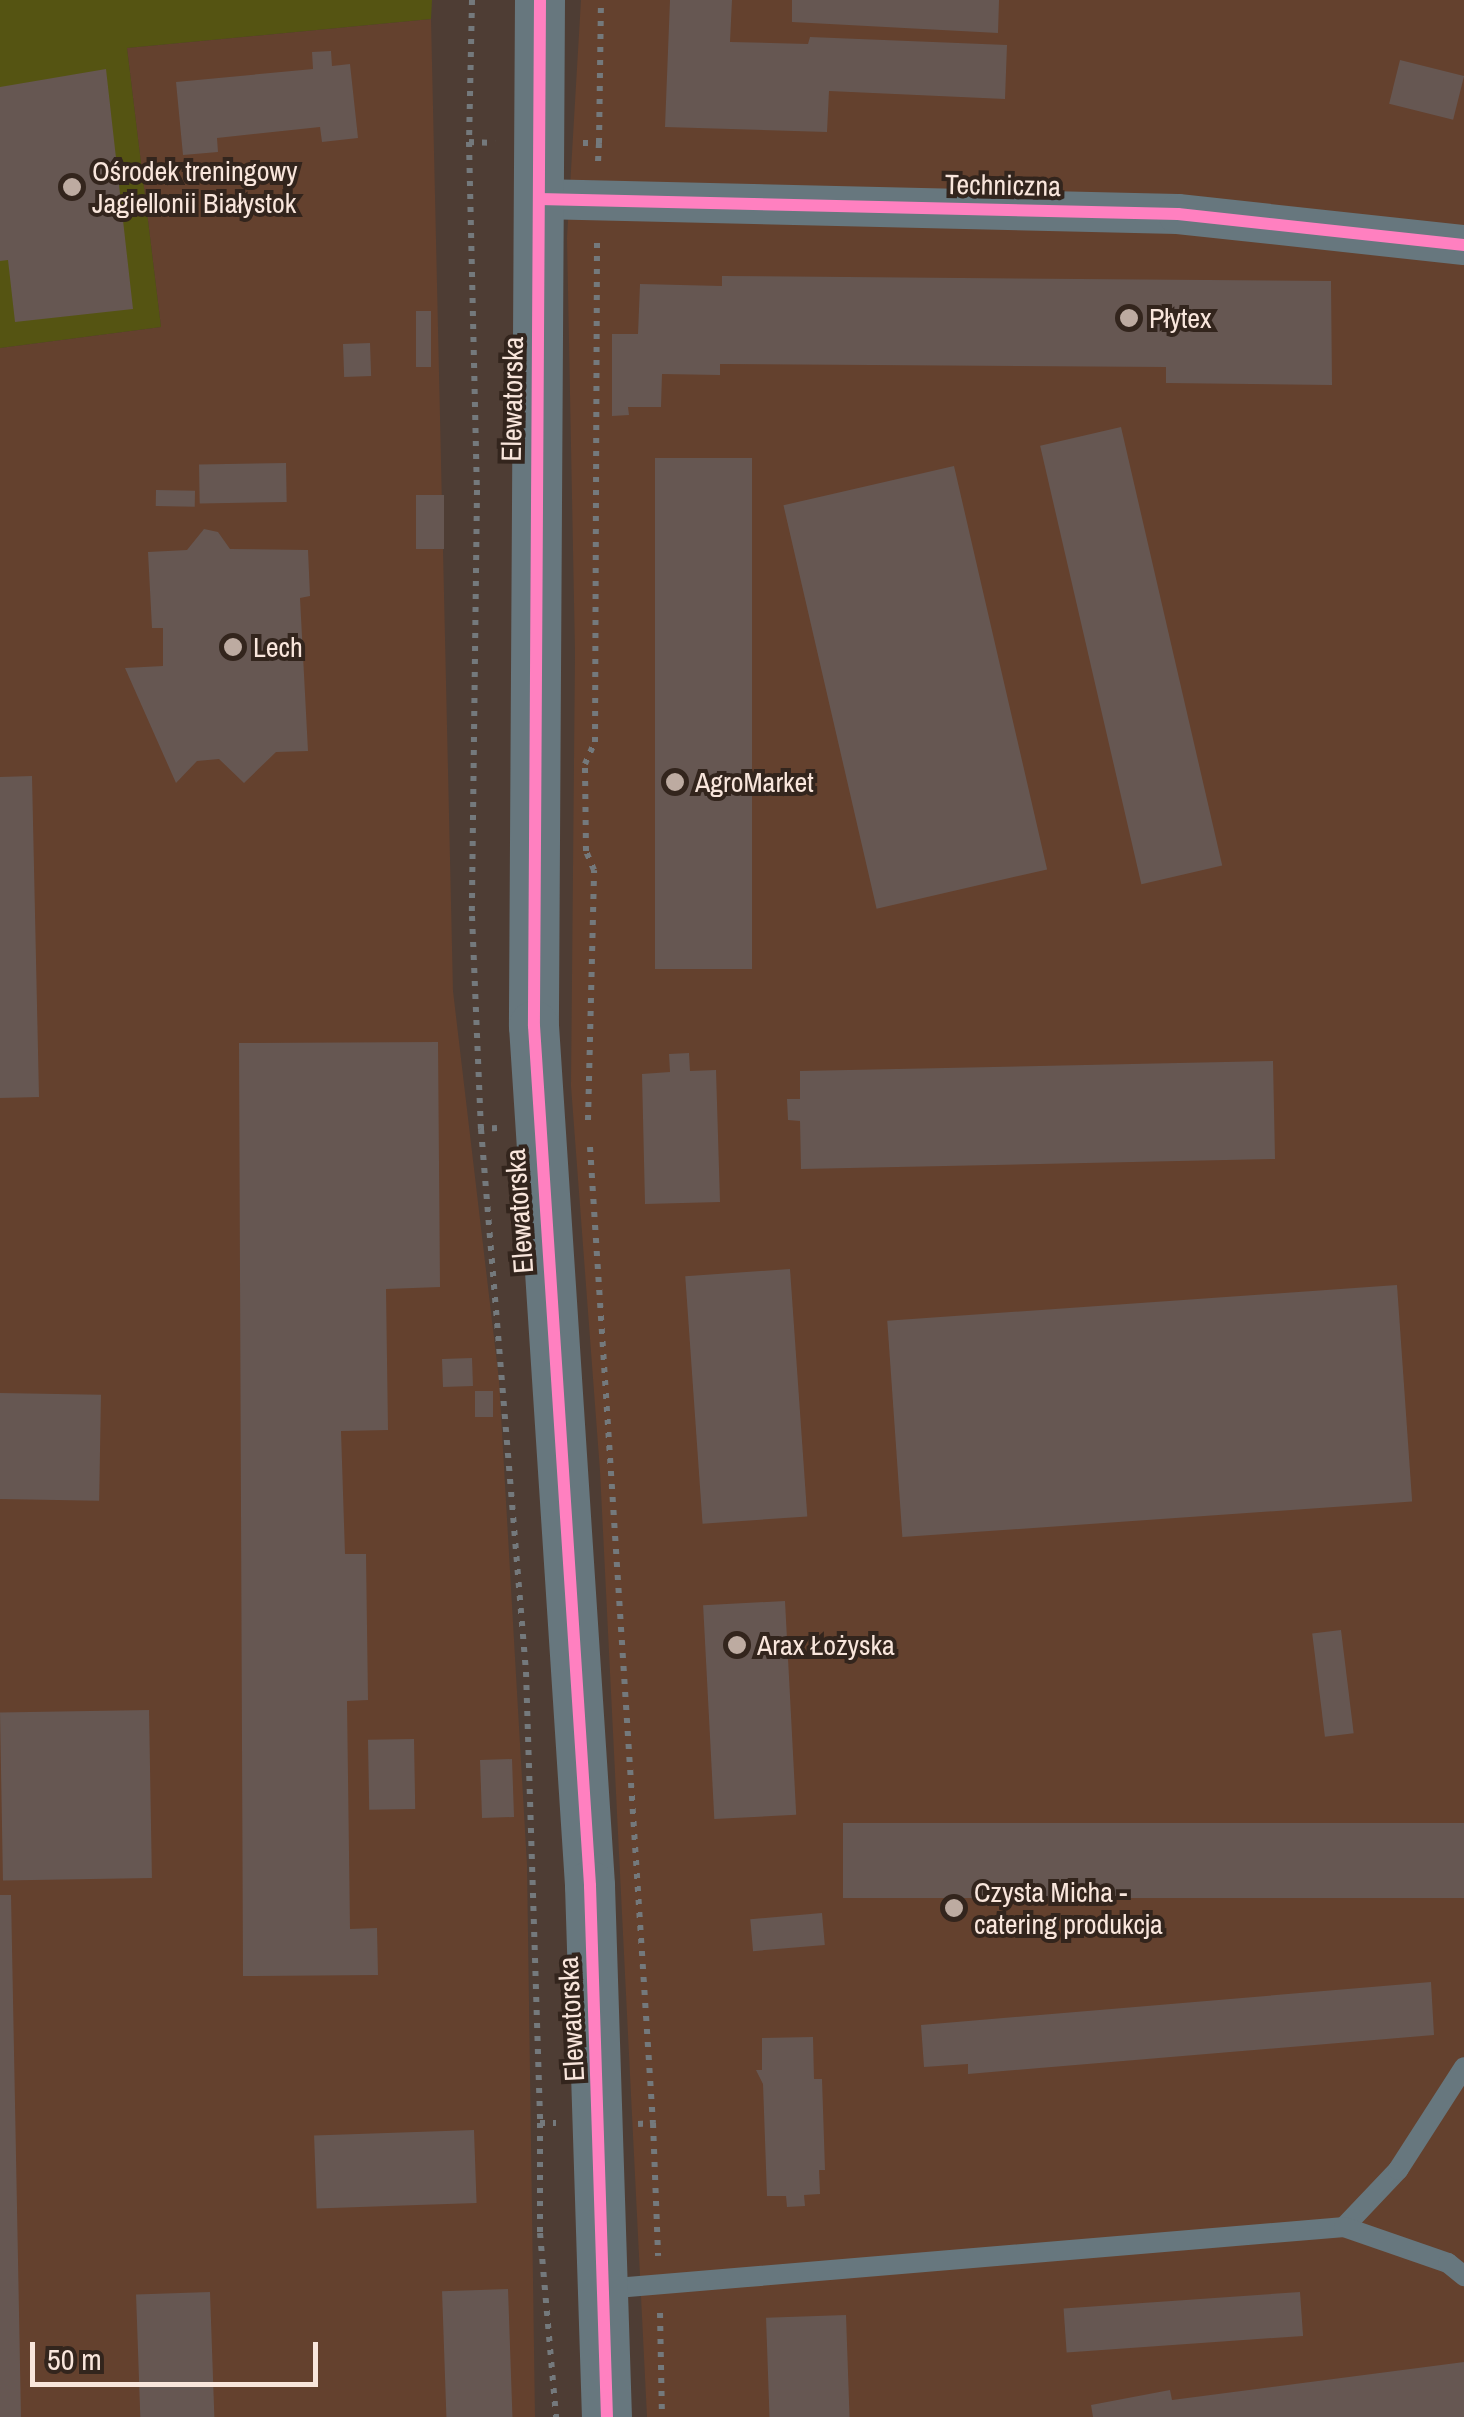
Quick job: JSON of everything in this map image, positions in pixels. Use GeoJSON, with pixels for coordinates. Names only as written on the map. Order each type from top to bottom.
{"type":"FeatureCollection","features":[{"type":"Feature","properties":{"kind":"street","name":"Elewatorska"},"geometry":{"type":"LineString","coordinates":[[540,0],[534,1043],[590,1886],[607,2417]]}},
{"type":"Feature","properties":{"kind":"street","name":"Techniczna"},"geometry":{"type":"LineString","coordinates":[[539,199],[1178,214],[1464,245]]}},
{"type":"Feature","properties":{"kind":"lane"},"geometry":{"type":"LineString","coordinates":[[1344,2227],[1398,2170],[1464,2066]]}},
{"type":"Feature","properties":{"kind":"lane"},"geometry":{"type":"LineString","coordinates":[[604,2289],[1344,2227],[1448,2263],[1464,2276]]}},
{"type":"Feature","properties":{"kind":"path"},"geometry":{"type":"LineString","coordinates":[[599,143],[601,0]]}},
{"type":"Feature","properties":{"kind":"path"},"geometry":{"type":"LineString","coordinates":[[468,142],[477,490],[472,916],[481,1129]]}},
{"type":"Feature","properties":{"kind":"path"},"geometry":{"type":"LineString","coordinates":[[588,1121],[653,2123]]}},
{"type":"Feature","properties":{"kind":"path"},"geometry":{"type":"LineString","coordinates":[[540,2123],[540,2232],[556,2417]]}},
{"type":"Feature","properties":{"kind":"shaded area","name":"Ośrodek treningowy Jagiellonii Białystok"},"geometry":{"type":"Polygon","coordinates":[[[0,0],[432,0],[431,19],[127,48],[161,327],[0,348],[0,0]]]}},
{"type":"Feature","properties":{"kind":"shaded area"},"geometry":{"type":"Polygon","coordinates":[[[581,0],[1464,0],[1464,2417],[647,2417],[600,1471],[571,1086],[575,653],[567,238],[581,0]]]}},
{"type":"Feature","properties":{"kind":"shaded area"},"geometry":{"type":"Polygon","coordinates":[[[431,19],[453,991],[499,1380],[527,1865],[535,2417],[0,2417],[0,348],[161,327],[127,48],[431,19]]]}},
{"type":"Feature","properties":{"kind":"building"},"geometry":{"type":"Polygon","coordinates":[[[670,0],[732,0],[730,42],[808,44],[810,37],[1007,45],[1005,99],[829,91],[827,132],[665,127],[670,0]]]}},
{"type":"Feature","properties":{"kind":"building"},"geometry":{"type":"Polygon","coordinates":[[[792,0],[999,0],[998,33],[792,22],[792,0]]]}},
{"type":"Feature","properties":{"kind":"building"},"geometry":{"type":"Polygon","coordinates":[[[331,51],[332,66],[350,64],[358,138],[322,142],[320,127],[217,138],[218,152],[183,155],[176,82],[313,69],[312,52],[331,51]]]}},
{"type":"Feature","properties":{"kind":"building"},"geometry":{"type":"Polygon","coordinates":[[[1400,60],[1464,76],[1453,120],[1389,104],[1400,60]]]}},
{"type":"Feature","properties":{"kind":"building"},"geometry":{"type":"Polygon","coordinates":[[[106,69],[133,309],[15,322],[8,260],[0,261],[0,87],[106,69]]]}},
{"type":"Feature","properties":{"kind":"building"},"geometry":{"type":"Polygon","coordinates":[[[722,276],[1331,281],[1332,385],[1166,383],[1166,367],[720,364],[720,375],[662,374],[661,407],[628,407],[629,415],[612,416],[612,334],[638,334],[640,284],[722,286],[722,276]]]}},
{"type":"Feature","properties":{"kind":"building"},"geometry":{"type":"Polygon","coordinates":[[[416,311],[431,311],[431,367],[416,367],[416,311]]]}},
{"type":"Feature","properties":{"kind":"building"},"geometry":{"type":"Polygon","coordinates":[[[370,343],[371,376],[344,377],[343,344],[370,343]]]}},
{"type":"Feature","properties":{"kind":"building"},"geometry":{"type":"Polygon","coordinates":[[[1121,427],[1222,865],[1141,884],[1040,446],[1121,427]]]}},
{"type":"Feature","properties":{"kind":"building"},"geometry":{"type":"Polygon","coordinates":[[[655,458],[752,458],[752,969],[655,969],[655,458]]]}},
{"type":"Feature","properties":{"kind":"building"},"geometry":{"type":"Polygon","coordinates":[[[286,463],[287,502],[200,504],[199,465],[286,463]]]}},
{"type":"Feature","properties":{"kind":"building"},"geometry":{"type":"Polygon","coordinates":[[[954,466],[1047,869],[877,909],[783,505],[954,466]]]}},
{"type":"Feature","properties":{"kind":"building"},"geometry":{"type":"Polygon","coordinates":[[[156,490],[195,491],[195,507],[156,506],[156,490]]]}},
{"type":"Feature","properties":{"kind":"building"},"geometry":{"type":"Polygon","coordinates":[[[416,495],[444,495],[444,549],[416,549],[416,495]]]}},
{"type":"Feature","properties":{"kind":"building","name":"Lech"},"geometry":{"type":"Polygon","coordinates":[[[204,529],[218,532],[230,549],[308,550],[310,596],[300,598],[308,751],[276,752],[244,783],[219,759],[197,761],[176,783],[125,668],[163,666],[163,628],[152,628],[148,552],[187,550],[204,529]]]}},
{"type":"Feature","properties":{"kind":"building"},"geometry":{"type":"Polygon","coordinates":[[[32,776],[39,1097],[0,1098],[0,777],[32,776]]]}},
{"type":"Feature","properties":{"kind":"building"},"geometry":{"type":"Polygon","coordinates":[[[438,1042],[440,1287],[386,1289],[388,1430],[341,1431],[345,1554],[366,1554],[368,1700],[347,1701],[350,1929],[377,1928],[378,1975],[243,1976],[239,1043],[438,1042]]]}},
{"type":"Feature","properties":{"kind":"building"},"geometry":{"type":"Polygon","coordinates":[[[689,1053],[690,1071],[716,1070],[720,1202],[645,1204],[642,1074],[670,1072],[669,1054],[689,1053]]]}},
{"type":"Feature","properties":{"kind":"building"},"geometry":{"type":"Polygon","coordinates":[[[1273,1061],[1275,1159],[801,1169],[800,1121],[788,1120],[787,1099],[800,1099],[800,1071],[1273,1061]]]}},
{"type":"Feature","properties":{"kind":"building"},"geometry":{"type":"Polygon","coordinates":[[[790,1269],[807,1516],[703,1524],[685,1276],[790,1269]]]}},
{"type":"Feature","properties":{"kind":"building"},"geometry":{"type":"Polygon","coordinates":[[[1397,1285],[1412,1501],[902,1537],[887,1321],[1397,1285]]]}},
{"type":"Feature","properties":{"kind":"building"},"geometry":{"type":"Polygon","coordinates":[[[472,1358],[473,1386],[443,1387],[442,1359],[472,1358]]]}},
{"type":"Feature","properties":{"kind":"building"},"geometry":{"type":"Polygon","coordinates":[[[475,1391],[493,1391],[493,1417],[475,1417],[475,1391]]]}},
{"type":"Feature","properties":{"kind":"building"},"geometry":{"type":"Polygon","coordinates":[[[0,1393],[101,1395],[99,1501],[0,1499],[0,1393]]]}},
{"type":"Feature","properties":{"kind":"building"},"geometry":{"type":"Polygon","coordinates":[[[785,1601],[796,1815],[714,1819],[703,1605],[785,1601]]]}},
{"type":"Feature","properties":{"kind":"building"},"geometry":{"type":"Polygon","coordinates":[[[1341,1630],[1354,1733],[1325,1737],[1312,1634],[1341,1630]]]}},
{"type":"Feature","properties":{"kind":"building"},"geometry":{"type":"Polygon","coordinates":[[[149,1710],[152,1878],[3,1881],[0,1713],[149,1710]]]}},
{"type":"Feature","properties":{"kind":"building"},"geometry":{"type":"Polygon","coordinates":[[[414,1739],[415,1809],[369,1810],[368,1740],[414,1739]]]}},
{"type":"Feature","properties":{"kind":"building"},"geometry":{"type":"Polygon","coordinates":[[[512,1759],[514,1817],[482,1818],[480,1760],[512,1759]]]}},
{"type":"Feature","properties":{"kind":"building"},"geometry":{"type":"Polygon","coordinates":[[[843,1823],[1464,1823],[1464,1898],[843,1898],[843,1823]]]}},
{"type":"Feature","properties":{"kind":"building"},"geometry":{"type":"Polygon","coordinates":[[[0,1895],[11,1895],[21,2417],[0,2417],[0,1895]]]}},
{"type":"Feature","properties":{"kind":"building"},"geometry":{"type":"Polygon","coordinates":[[[822,1913],[825,1945],[753,1951],[750,1919],[822,1913]]]}},
{"type":"Feature","properties":{"kind":"building"},"geometry":{"type":"Polygon","coordinates":[[[1431,1982],[1434,2035],[968,2074],[968,2064],[924,2067],[921,2025],[1431,1982]]]}},
{"type":"Feature","properties":{"kind":"building"},"geometry":{"type":"Polygon","coordinates":[[[813,2037],[814,2079],[822,2079],[825,2170],[819,2170],[820,2194],[804,2195],[805,2206],[787,2207],[786,2196],[767,2196],[763,2084],[756,2070],[762,2070],[762,2038],[813,2037]]]}},
{"type":"Feature","properties":{"kind":"building"},"geometry":{"type":"Polygon","coordinates":[[[474,2130],[477,2203],[317,2209],[314,2136],[474,2130]]]}},
{"type":"Feature","properties":{"kind":"building"},"geometry":{"type":"Polygon","coordinates":[[[508,2289],[512,2417],[446,2417],[442,2291],[508,2289]]]}},
{"type":"Feature","properties":{"kind":"building"},"geometry":{"type":"Polygon","coordinates":[[[210,2292],[214,2417],[140,2417],[136,2295],[210,2292]]]}},
{"type":"Feature","properties":{"kind":"building"},"geometry":{"type":"Polygon","coordinates":[[[1300,2292],[1303,2336],[1067,2352],[1064,2309],[1300,2292]]]}},
{"type":"Feature","properties":{"kind":"building"},"geometry":{"type":"Polygon","coordinates":[[[846,2315],[850,2417],[770,2417],[766,2318],[846,2315]]]}},
{"type":"Feature","properties":{"kind":"building"},"geometry":{"type":"Polygon","coordinates":[[[1464,2362],[1464,2417],[1093,2417],[1091,2405],[1170,2390],[1172,2400],[1464,2362]]]}},
{"type":"Feature","properties":{"kind":"cycle path"},"geometry":{"type":"LineString","coordinates":[[540,0],[534,1026],[590,1886],[607,2417]]}},
{"type":"Feature","properties":{"kind":"cycle path"},"geometry":{"type":"LineString","coordinates":[[539,199],[1178,214],[1464,245]]}},
{"type":"Feature","properties":{"kind":"place","name":"Ośrodek treningowy Jagiellonii Białystok"},"geometry":{"type":"Point","coordinates":[72,187]}},
{"type":"Feature","properties":{"kind":"place","name":"Płytex"},"geometry":{"type":"Point","coordinates":[1129,318]}},
{"type":"Feature","properties":{"kind":"place","name":"Lech"},"geometry":{"type":"Point","coordinates":[233,647]}},
{"type":"Feature","properties":{"kind":"place","name":"AgroMarket"},"geometry":{"type":"Point","coordinates":[675,782]}},
{"type":"Feature","properties":{"kind":"place","name":"Arax Łożyska"},"geometry":{"type":"Point","coordinates":[737,1645]}},
{"type":"Feature","properties":{"kind":"place","name":"Czysta Micha - catering produkcja"},"geometry":{"type":"Point","coordinates":[954,1908]}}]}
